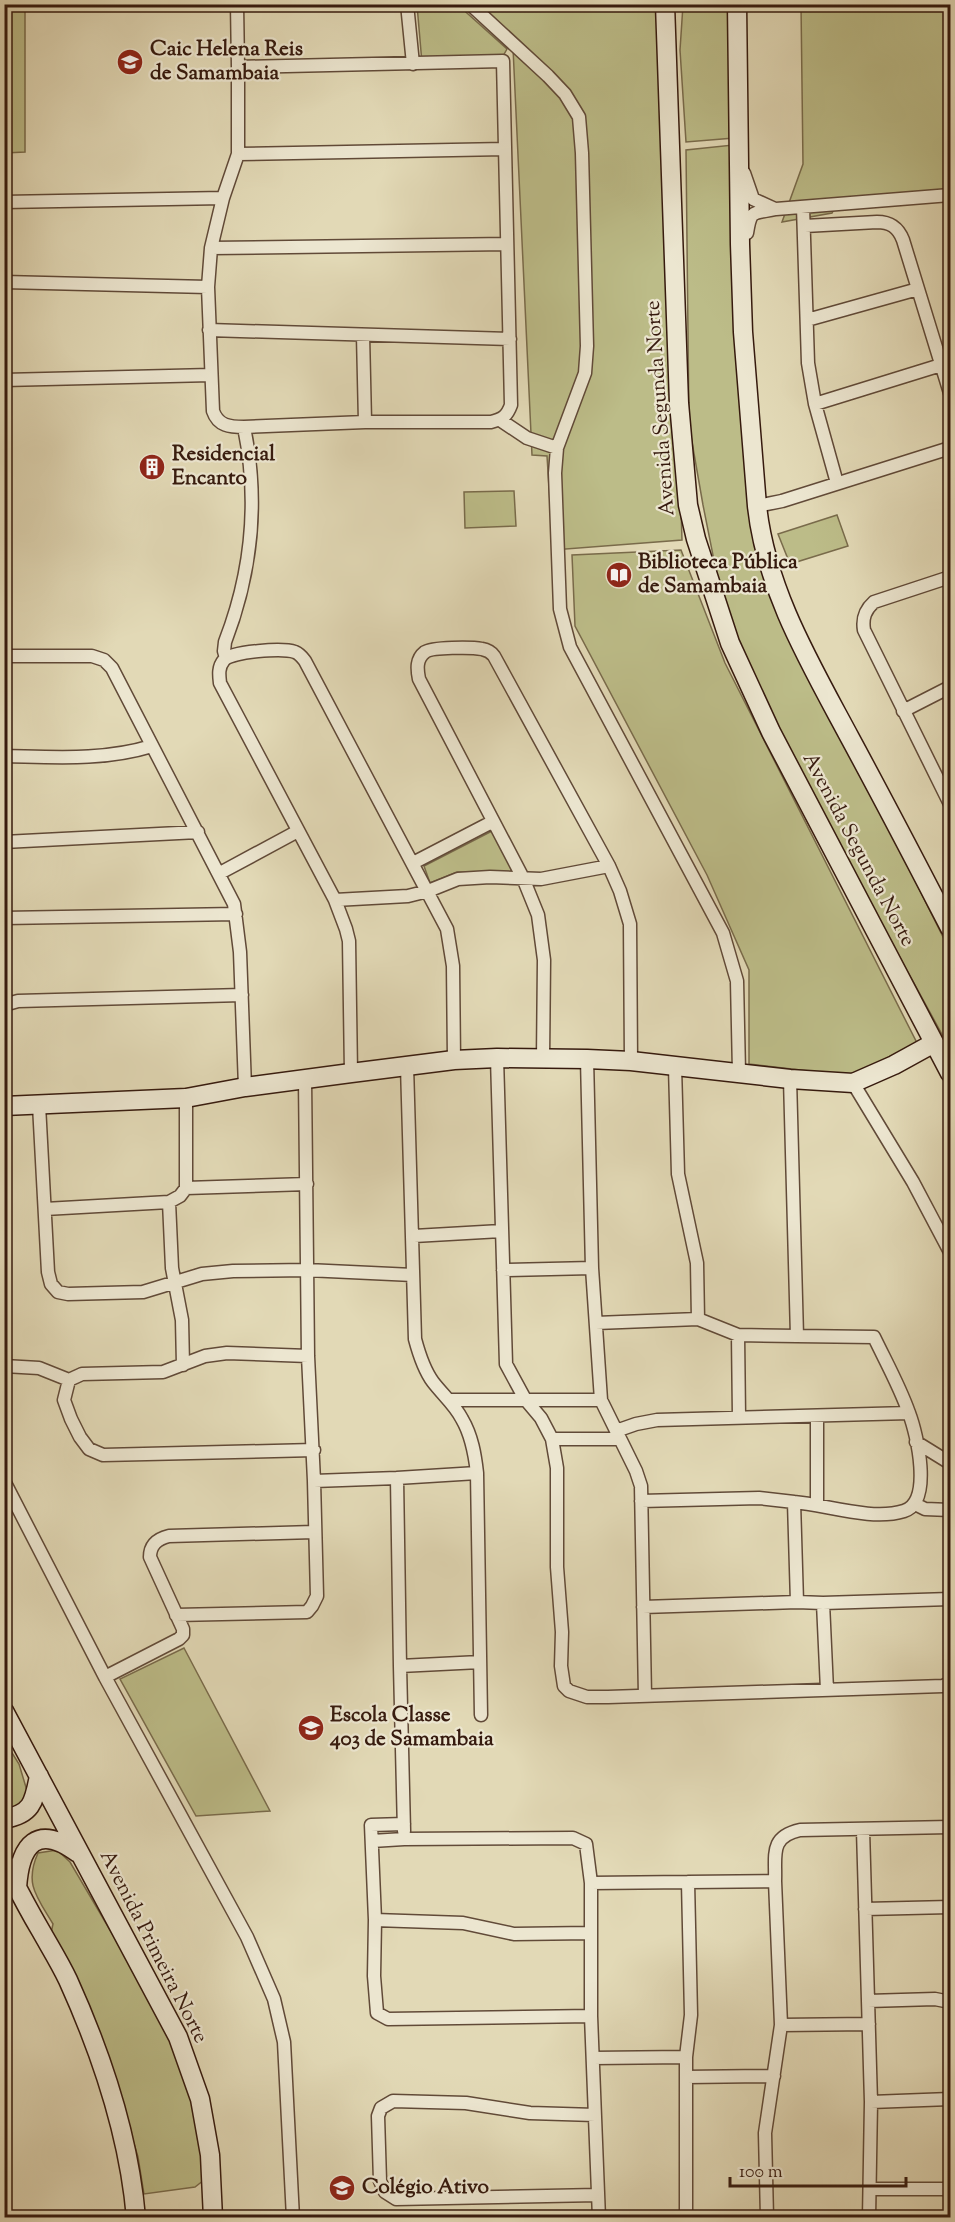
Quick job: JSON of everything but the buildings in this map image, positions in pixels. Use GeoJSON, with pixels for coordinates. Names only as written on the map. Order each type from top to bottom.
{"type":"FeatureCollection","features":[{"type":"Feature","properties":{"kind":"main road","name":"Avenida Segunda Norte"},"geometry":{"type":"LineString","coordinates":[[665,4],[679,403],[688,504],[696,539],[730,643],[771,732],[951,1073]]}},
{"type":"Feature","properties":{"kind":"main road"},"geometry":{"type":"LineString","coordinates":[[737,4],[740,244],[745,370],[762,535],[774,580],[798,639],[951,928]]}},
{"type":"Feature","properties":{"kind":"main road"},"geometry":{"type":"LineString","coordinates":[[4,1106],[186,1098],[245,1087],[351,1073],[454,1060],[497,1058],[631,1061],[790,1079],[853,1083],[894,1065],[934,1043]]}},
{"type":"Feature","properties":{"kind":"main road","name":"Avenida Primeira Norte"},"geometry":{"type":"LineString","coordinates":[[4,1711],[178,2037],[200,2098],[210,2155],[211,2216]]}},
{"type":"Feature","properties":{"kind":"main road"},"geometry":{"type":"LineString","coordinates":[[4,1819],[18,1816],[28,1809],[35,1799],[39,1776]]}},
{"type":"Feature","properties":{"kind":"main road"},"geometry":{"type":"LineString","coordinates":[[17,1888],[22,1857],[35,1842],[53,1838],[80,1854]]}},
{"type":"Feature","properties":{"kind":"main road"},"geometry":{"type":"LineString","coordinates":[[4,1862],[67,1978],[97,2052],[115,2105],[129,2163],[136,2217]]}},
{"type":"Feature","properties":{"kind":"street"},"geometry":{"type":"LineString","coordinates":[[237,4],[238,154],[223,198],[211,248],[208,287],[215,417],[231,427],[365,422],[491,422],[507,415],[511,405],[503,61],[516,47]]}},
{"type":"Feature","properties":{"kind":"street"},"geometry":{"type":"LineString","coordinates":[[407,4],[413,64]]}},
{"type":"Feature","properties":{"kind":"street"},"geometry":{"type":"LineString","coordinates":[[471,4],[565,94],[579,117],[587,346],[585,373],[557,448],[555,511],[562,622],[570,647],[723,933],[737,981],[739,1072]]}},
{"type":"Feature","properties":{"kind":"street"},"geometry":{"type":"LineString","coordinates":[[238,67],[503,61]]}},
{"type":"Feature","properties":{"kind":"street"},"geometry":{"type":"LineString","coordinates":[[238,154],[505,149]]}},
{"type":"Feature","properties":{"kind":"street"},"geometry":{"type":"LineString","coordinates":[[739,169],[746,176],[753,198],[776,209]]}},
{"type":"Feature","properties":{"kind":"street"},"geometry":{"type":"LineString","coordinates":[[740,244],[746,236],[750,216],[753,214],[776,209],[951,195]]}},
{"type":"Feature","properties":{"kind":"street"},"geometry":{"type":"LineString","coordinates":[[4,202],[223,198]]}},
{"type":"Feature","properties":{"kind":"street"},"geometry":{"type":"LineString","coordinates":[[803,207],[808,363],[815,404],[837,483]]}},
{"type":"Feature","properties":{"kind":"street"},"geometry":{"type":"LineString","coordinates":[[805,226],[877,222],[891,224],[901,234],[951,393]]}},
{"type":"Feature","properties":{"kind":"street"},"geometry":{"type":"LineString","coordinates":[[211,248],[507,244]]}},
{"type":"Feature","properties":{"kind":"street"},"geometry":{"type":"LineString","coordinates":[[4,282],[208,287]]}},
{"type":"Feature","properties":{"kind":"street"},"geometry":{"type":"LineString","coordinates":[[807,320],[918,289]]}},
{"type":"Feature","properties":{"kind":"street"},"geometry":{"type":"LineString","coordinates":[[209,330],[510,339]]}},
{"type":"Feature","properties":{"kind":"street"},"geometry":{"type":"LineString","coordinates":[[363,335],[365,422]]}},
{"type":"Feature","properties":{"kind":"street"},"geometry":{"type":"LineString","coordinates":[[815,404],[941,365]]}},
{"type":"Feature","properties":{"kind":"street"},"geometry":{"type":"LineString","coordinates":[[4,380],[211,375]]}},
{"type":"Feature","properties":{"kind":"street"},"geometry":{"type":"LineString","coordinates":[[500,420],[527,438],[557,448]]}},
{"type":"Feature","properties":{"kind":"street"},"geometry":{"type":"LineString","coordinates":[[244,427],[251,460],[247,574],[234,621],[225,642],[226,658],[219,673],[220,683],[334,900],[346,929],[349,941],[351,1073]]}},
{"type":"Feature","properties":{"kind":"street"},"geometry":{"type":"LineString","coordinates":[[758,506],[951,448]]}},
{"type":"Feature","properties":{"kind":"street"},"geometry":{"type":"LineString","coordinates":[[951,577],[874,602],[864,616],[864,630],[903,711],[945,782],[951,804]]}},
{"type":"Feature","properties":{"kind":"street"},"geometry":{"type":"LineString","coordinates":[[543,1059],[544,960],[538,915],[523,878],[418,679],[418,661],[430,649],[480,649],[489,651],[494,656],[609,866],[620,891],[630,924],[631,1061]]}},
{"type":"Feature","properties":{"kind":"street"},"geometry":{"type":"LineString","coordinates":[[226,658],[235,654],[289,651],[302,656],[429,891],[447,929],[453,966],[454,1060]]}},
{"type":"Feature","properties":{"kind":"street"},"geometry":{"type":"LineString","coordinates":[[4,656],[93,656],[104,660],[112,668],[230,894],[236,914],[245,1087]]}},
{"type":"Feature","properties":{"kind":"street"},"geometry":{"type":"LineString","coordinates":[[903,711],[951,687]]}},
{"type":"Feature","properties":{"kind":"street"},"geometry":{"type":"LineString","coordinates":[[4,756],[99,757],[129,753],[152,746]]}},
{"type":"Feature","properties":{"kind":"street"},"geometry":{"type":"LineString","coordinates":[[413,863],[492,822]]}},
{"type":"Feature","properties":{"kind":"street"},"geometry":{"type":"LineString","coordinates":[[220,873],[298,831]]}},
{"type":"Feature","properties":{"kind":"street"},"geometry":{"type":"LineString","coordinates":[[4,842],[198,832]]}},
{"type":"Feature","properties":{"kind":"street"},"geometry":{"type":"LineString","coordinates":[[334,900],[398,897],[429,891],[458,879],[490,877],[541,879],[609,866]]}},
{"type":"Feature","properties":{"kind":"street"},"geometry":{"type":"LineString","coordinates":[[4,918],[236,914]]}},
{"type":"Feature","properties":{"kind":"street"},"geometry":{"type":"LineString","coordinates":[[4,1005],[18,1001],[242,995]]}},
{"type":"Feature","properties":{"kind":"street"},"geometry":{"type":"LineString","coordinates":[[497,1058],[506,1364],[525,1399],[541,1418],[552,1439],[557,1468],[557,1567],[561,1666],[564,1686],[569,1691],[587,1697],[943,1686],[951,1683]]}},
{"type":"Feature","properties":{"kind":"street"},"geometry":{"type":"LineString","coordinates":[[587,1059],[592,1268],[601,1400],[641,1486],[645,1696]]}},
{"type":"Feature","properties":{"kind":"street"},"geometry":{"type":"LineString","coordinates":[[407,1066],[414,1236],[415,1339],[433,1382],[450,1400],[463,1420],[470,1438],[477,1473],[481,1716]]}},
{"type":"Feature","properties":{"kind":"street"},"geometry":{"type":"LineString","coordinates":[[675,1067],[678,1174],[697,1263],[698,1319]]}},
{"type":"Feature","properties":{"kind":"street"},"geometry":{"type":"LineString","coordinates":[[176,1615],[307,1612],[317,1596],[307,1270],[305,1079]]}},
{"type":"Feature","properties":{"kind":"street"},"geometry":{"type":"LineString","coordinates":[[790,1079],[797,1336]]}},
{"type":"Feature","properties":{"kind":"street"},"geometry":{"type":"LineString","coordinates":[[853,1083],[913,1182],[951,1252]]}},
{"type":"Feature","properties":{"kind":"street"},"geometry":{"type":"LineString","coordinates":[[45,1209],[169,1202],[180,1196],[186,1188],[186,1098]]}},
{"type":"Feature","properties":{"kind":"street"},"geometry":{"type":"LineString","coordinates":[[39,1105],[48,1272],[51,1284],[58,1292],[68,1294],[143,1292],[202,1274],[307,1270],[413,1275]]}},
{"type":"Feature","properties":{"kind":"street"},"geometry":{"type":"LineString","coordinates":[[186,1188],[307,1184]]}},
{"type":"Feature","properties":{"kind":"street"},"geometry":{"type":"LineString","coordinates":[[169,1202],[172,1268],[182,1320],[183,1365]]}},
{"type":"Feature","properties":{"kind":"street"},"geometry":{"type":"LineString","coordinates":[[414,1236],[501,1231]]}},
{"type":"Feature","properties":{"kind":"street"},"geometry":{"type":"LineString","coordinates":[[503,1270],[592,1268]]}},
{"type":"Feature","properties":{"kind":"street"},"geometry":{"type":"LineString","coordinates":[[597,1323],[698,1319],[738,1335],[874,1337],[909,1413],[920,1458],[920,1487],[915,1503],[904,1511],[891,1513],[838,1510],[817,1504],[759,1498],[641,1501]]}},
{"type":"Feature","properties":{"kind":"street"},"geometry":{"type":"LineString","coordinates":[[738,1335],[739,1417]]}},
{"type":"Feature","properties":{"kind":"street"},"geometry":{"type":"LineString","coordinates":[[4,1366],[39,1368],[69,1380],[82,1374],[163,1372],[205,1356],[227,1353],[309,1356]]}},
{"type":"Feature","properties":{"kind":"street"},"geometry":{"type":"LineString","coordinates":[[69,1380],[64,1400],[80,1437],[93,1452],[103,1455],[314,1450]]}},
{"type":"Feature","properties":{"kind":"street"},"geometry":{"type":"LineString","coordinates":[[450,1400],[601,1400]]}},
{"type":"Feature","properties":{"kind":"street"},"geometry":{"type":"LineString","coordinates":[[552,1439],[618,1435],[636,1424],[657,1420],[909,1413]]}},
{"type":"Feature","properties":{"kind":"street"},"geometry":{"type":"LineString","coordinates":[[817,1417],[817,1504]]}},
{"type":"Feature","properties":{"kind":"street"},"geometry":{"type":"LineString","coordinates":[[916,1442],[951,1463]]}},
{"type":"Feature","properties":{"kind":"street"},"geometry":{"type":"LineString","coordinates":[[314,1480],[477,1473]]}},
{"type":"Feature","properties":{"kind":"street"},"geometry":{"type":"LineString","coordinates":[[397,1478],[404,1839]]}},
{"type":"Feature","properties":{"kind":"street"},"geometry":{"type":"LineString","coordinates":[[4,1481],[105,1677],[247,1936],[274,1999],[284,2042],[293,2217]]}},
{"type":"Feature","properties":{"kind":"street"},"geometry":{"type":"LineString","coordinates":[[794,1502],[797,1602]]}},
{"type":"Feature","properties":{"kind":"street"},"geometry":{"type":"LineString","coordinates":[[915,1503],[925,1509],[951,1510]]}},
{"type":"Feature","properties":{"kind":"street"},"geometry":{"type":"LineString","coordinates":[[105,1677],[183,1635],[183,1629],[150,1557],[154,1543],[160,1538],[314,1532]]}},
{"type":"Feature","properties":{"kind":"street"},"geometry":{"type":"LineString","coordinates":[[643,1607],[951,1599]]}},
{"type":"Feature","properties":{"kind":"street"},"geometry":{"type":"LineString","coordinates":[[823,1603],[827,1690]]}},
{"type":"Feature","properties":{"kind":"street"},"geometry":{"type":"LineString","coordinates":[[400,1666],[480,1662]]}},
{"type":"Feature","properties":{"kind":"street"},"geometry":{"type":"LineString","coordinates":[[404,1824],[371,1825],[377,2013],[388,2019],[591,2016]]}},
{"type":"Feature","properties":{"kind":"street"},"geometry":{"type":"LineString","coordinates":[[767,2217],[765,2133],[781,2025],[775,1881],[777,1845],[788,1833],[800,1830],[951,1827]]}},
{"type":"Feature","properties":{"kind":"street"},"geometry":{"type":"LineString","coordinates":[[863,1830],[871,2102],[869,2217]]}},
{"type":"Feature","properties":{"kind":"street"},"geometry":{"type":"LineString","coordinates":[[372,1841],[573,1838],[586,1844],[591,1882],[591,2016],[599,2217]]}},
{"type":"Feature","properties":{"kind":"street"},"geometry":{"type":"LineString","coordinates":[[591,1882],[775,1881]]}},
{"type":"Feature","properties":{"kind":"street"},"geometry":{"type":"LineString","coordinates":[[686,2217],[686,2057],[691,2015],[688,1882]]}},
{"type":"Feature","properties":{"kind":"street"},"geometry":{"type":"LineString","coordinates":[[865,1909],[951,1907]]}},
{"type":"Feature","properties":{"kind":"street"},"geometry":{"type":"LineString","coordinates":[[375,1920],[463,1923],[514,1934],[590,1933]]}},
{"type":"Feature","properties":{"kind":"street"},"geometry":{"type":"LineString","coordinates":[[868,2001],[935,1999],[951,2002]]}},
{"type":"Feature","properties":{"kind":"street"},"geometry":{"type":"LineString","coordinates":[[781,2025],[869,2024]]}},
{"type":"Feature","properties":{"kind":"street"},"geometry":{"type":"LineString","coordinates":[[593,2058],[686,2057]]}},
{"type":"Feature","properties":{"kind":"street"},"geometry":{"type":"LineString","coordinates":[[686,2077],[774,2076]]}},
{"type":"Feature","properties":{"kind":"street"},"geometry":{"type":"LineString","coordinates":[[871,2102],[951,2099]]}},
{"type":"Feature","properties":{"kind":"street"},"geometry":{"type":"LineString","coordinates":[[595,2115],[530,2113],[466,2103],[393,2101],[381,2108],[378,2116],[380,2181],[385,2192],[396,2199],[598,2195]]}},
{"type":"Feature","properties":{"kind":"street"},"geometry":{"type":"LineString","coordinates":[[871,2188],[951,2188]]}},
{"type":"Feature","properties":{"kind":"green space"},"geometry":{"type":"Polygon","coordinates":[[[4,5],[25,5],[25,152],[5,153],[4,5]]]}},
{"type":"Feature","properties":{"kind":"green space"},"geometry":{"type":"Polygon","coordinates":[[[417,5],[458,5],[507,49],[499,63],[422,63],[417,5]]]}},
{"type":"Feature","properties":{"kind":"green space"},"geometry":{"type":"Polygon","coordinates":[[[463,5],[665,5],[682,540],[553,550],[547,456],[532,455],[513,48],[463,5]]]}},
{"type":"Feature","properties":{"kind":"green space"},"geometry":{"type":"Polygon","coordinates":[[[683,5],[732,7],[734,138],[686,142],[680,50],[683,5]]]}},
{"type":"Feature","properties":{"kind":"green space"},"geometry":{"type":"Polygon","coordinates":[[[801,5],[950,5],[950,192],[838,202],[832,213],[782,222],[803,164],[801,5]]]}},
{"type":"Feature","properties":{"kind":"green space"},"geometry":{"type":"Polygon","coordinates":[[[733,145],[744,400],[776,602],[950,951],[950,1049],[732,651],[689,425],[686,150],[733,145]]]}},
{"type":"Feature","properties":{"kind":"green space"},"geometry":{"type":"Polygon","coordinates":[[[514,491],[516,526],[465,528],[464,492],[514,491]]]}},
{"type":"Feature","properties":{"kind":"green space"},"geometry":{"type":"Polygon","coordinates":[[[837,515],[848,546],[790,564],[778,534],[837,515]]]}},
{"type":"Feature","properties":{"kind":"green space"},"geometry":{"type":"Polygon","coordinates":[[[681,550],[725,663],[917,1043],[851,1076],[749,1064],[749,970],[707,875],[575,626],[572,555],[681,550]]]}},
{"type":"Feature","properties":{"kind":"green space"},"geometry":{"type":"Polygon","coordinates":[[[492,831],[515,873],[457,872],[430,883],[424,866],[492,831]]]}},
{"type":"Feature","properties":{"kind":"green space"},"geometry":{"type":"Polygon","coordinates":[[[184,1648],[270,1811],[196,1816],[120,1679],[184,1648]]]}},
{"type":"Feature","properties":{"kind":"green space"},"geometry":{"type":"Polygon","coordinates":[[[4,1740],[19,1764],[28,1794],[17,1809],[4,1811],[4,1740]]]}},
{"type":"Feature","properties":{"kind":"green space"},"geometry":{"type":"Polygon","coordinates":[[[57,1850],[70,1862],[177,2044],[200,2118],[204,2180],[195,2187],[144,2194],[138,2157],[106,2052],[50,1938],[53,1924],[34,1890],[32,1873],[38,1853],[57,1850]]]}},
{"type":"Feature","properties":{"kind":"place","name":"Caic Helena Reis de Samambaia"},"geometry":{"type":"Point","coordinates":[130,62]}},
{"type":"Feature","properties":{"kind":"place","name":"Residencial Encanto"},"geometry":{"type":"Point","coordinates":[152,467]}},
{"type":"Feature","properties":{"kind":"place","name":"Biblioteca Pública de Samambaia"},"geometry":{"type":"Point","coordinates":[619,575]}},
{"type":"Feature","properties":{"kind":"place","name":"Escola Classe 403 de Samambaia"},"geometry":{"type":"Point","coordinates":[311,1728]}},
{"type":"Feature","properties":{"kind":"place","name":"Colégio Ativo"},"geometry":{"type":"Point","coordinates":[342,2188]}}]}
